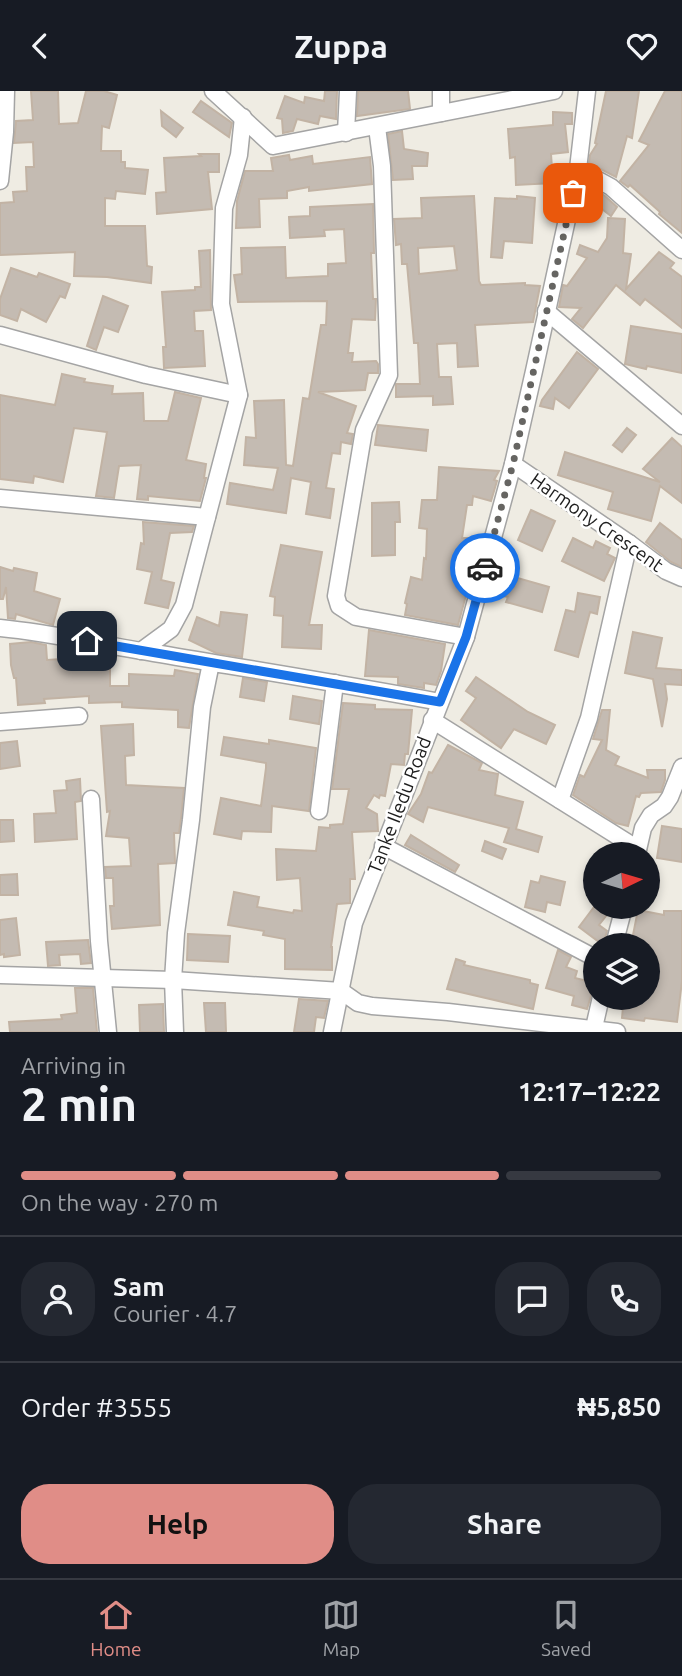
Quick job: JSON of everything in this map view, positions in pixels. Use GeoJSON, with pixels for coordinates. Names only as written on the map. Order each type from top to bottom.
{"type":"FeatureCollection","features":[{"type":"Feature","properties":{"kind":"street"},"geometry":{"type":"LineString","coordinates":[[0,181],[6,91]]}},
{"type":"Feature","properties":{"kind":"street"},"geometry":{"type":"LineString","coordinates":[[213,91],[273,146],[554,91]]}},
{"type":"Feature","properties":{"kind":"street"},"geometry":{"type":"LineString","coordinates":[[346,133],[348,91]]}},
{"type":"Feature","properties":{"kind":"street"},"geometry":{"type":"LineString","coordinates":[[441,91],[441,113]]}},
{"type":"Feature","properties":{"kind":"street","name":"Tanke Iledu Road"},"geometry":{"type":"LineString","coordinates":[[332,1032],[354,923],[466,637],[513,464],[578,169],[587,91]]}},
{"type":"Feature","properties":{"kind":"street"},"geometry":{"type":"LineString","coordinates":[[141,651],[171,629],[184,605],[239,395],[220,304],[224,208],[239,155],[243,117]]}},
{"type":"Feature","properties":{"kind":"street"},"geometry":{"type":"LineString","coordinates":[[377,127],[382,166],[389,375],[364,431],[336,596],[340,607],[356,617],[466,637]]}},
{"type":"Feature","properties":{"kind":"street"},"geometry":{"type":"LineString","coordinates":[[578,169],[611,187],[682,250]]}},
{"type":"Feature","properties":{"kind":"street"},"geometry":{"type":"LineString","coordinates":[[546,311],[682,426]]}},
{"type":"Feature","properties":{"kind":"street"},"geometry":{"type":"LineString","coordinates":[[0,335],[146,375],[239,395]]}},
{"type":"Feature","properties":{"kind":"street","name":"Harmony Crescent"},"geometry":{"type":"LineString","coordinates":[[513,464],[666,571],[682,577]]}},
{"type":"Feature","properties":{"kind":"street"},"geometry":{"type":"LineString","coordinates":[[0,498],[207,517]]}},
{"type":"Feature","properties":{"kind":"street"},"geometry":{"type":"LineString","coordinates":[[560,800],[589,718],[629,543]]}},
{"type":"Feature","properties":{"kind":"street"},"geometry":{"type":"LineString","coordinates":[[0,628],[33,631],[440,702]]}},
{"type":"Feature","properties":{"kind":"street"},"geometry":{"type":"LineString","coordinates":[[175,1032],[173,979],[176,933],[202,707],[211,663]]}},
{"type":"Feature","properties":{"kind":"street"},"geometry":{"type":"LineString","coordinates":[[319,811],[335,683]]}},
{"type":"Feature","properties":{"kind":"street"},"geometry":{"type":"LineString","coordinates":[[0,722],[79,716]]}},
{"type":"Feature","properties":{"kind":"street"},"geometry":{"type":"LineString","coordinates":[[432,720],[622,842]]}},
{"type":"Feature","properties":{"kind":"street"},"geometry":{"type":"LineString","coordinates":[[640,842],[643,828],[651,815],[664,806],[670,797],[682,767]]}},
{"type":"Feature","properties":{"kind":"street"},"geometry":{"type":"LineString","coordinates":[[91,799],[108,1032]]}},
{"type":"Feature","properties":{"kind":"street"},"geometry":{"type":"LineString","coordinates":[[383,846],[583,952]]}},
{"type":"Feature","properties":{"kind":"street"},"geometry":{"type":"LineString","coordinates":[[0,975],[173,979],[341,991],[358,1003],[372,1006],[617,1032]]}},
{"type":"Feature","properties":{"kind":"street"},"geometry":{"type":"LineString","coordinates":[[593,1030],[598,1010]]}},
{"type":"Feature","properties":{"kind":"building"},"geometry":{"type":"Polygon","coordinates":[[[31,91],[58,91],[59,124],[78,123],[86,91],[104,91],[117,95],[109,128],[102,126],[101,151],[121,151],[121,162],[125,162],[125,168],[148,170],[145,194],[116,191],[115,199],[105,198],[105,226],[145,226],[147,266],[152,267],[151,283],[74,276],[75,252],[0,255],[0,203],[14,202],[13,192],[27,191],[26,167],[34,167],[33,142],[14,143],[16,121],[33,120],[31,91]]]}},
{"type":"Feature","properties":{"kind":"building"},"geometry":{"type":"Polygon","coordinates":[[[325,91],[337,91],[336,119],[320,116],[318,124],[297,119],[293,131],[283,133],[282,119],[277,118],[285,96],[304,103],[305,97],[324,101],[325,91]]]}},
{"type":"Feature","properties":{"kind":"building"},"geometry":{"type":"Polygon","coordinates":[[[358,91],[408,91],[410,109],[357,116],[358,91]]]}},
{"type":"Feature","properties":{"kind":"building"},"geometry":{"type":"Polygon","coordinates":[[[606,91],[639,91],[632,138],[627,136],[616,177],[589,163],[590,155],[597,144],[595,143],[606,91]]]}},
{"type":"Feature","properties":{"kind":"building"},"geometry":{"type":"Polygon","coordinates":[[[665,91],[682,91],[682,233],[630,185],[628,187],[620,181],[649,145],[639,141],[665,91]]]}},
{"type":"Feature","properties":{"kind":"building"},"geometry":{"type":"Polygon","coordinates":[[[201,101],[232,123],[229,137],[193,112],[201,101]]]}},
{"type":"Feature","properties":{"kind":"building"},"geometry":{"type":"Polygon","coordinates":[[[161,111],[183,128],[176,137],[162,126],[161,111]]]}},
{"type":"Feature","properties":{"kind":"building"},"geometry":{"type":"Polygon","coordinates":[[[553,112],[572,113],[572,124],[565,124],[568,152],[551,154],[553,183],[516,185],[515,157],[510,158],[508,129],[553,125],[553,112]]]}},
{"type":"Feature","properties":{"kind":"building"},"geometry":{"type":"Polygon","coordinates":[[[402,131],[404,149],[428,153],[427,166],[412,166],[413,179],[393,180],[388,134],[402,131]]]}},
{"type":"Feature","properties":{"kind":"building"},"geometry":{"type":"Polygon","coordinates":[[[199,154],[219,154],[219,172],[208,172],[212,209],[157,214],[156,193],[166,192],[164,158],[201,156],[199,154]]]}},
{"type":"Feature","properties":{"kind":"building"},"geometry":{"type":"Polygon","coordinates":[[[289,155],[290,160],[312,156],[313,164],[370,157],[372,184],[309,191],[309,187],[287,191],[287,198],[259,199],[260,227],[236,228],[237,201],[245,171],[273,171],[271,158],[289,155]]]}},
{"type":"Feature","properties":{"kind":"building"},"geometry":{"type":"Polygon","coordinates":[[[590,187],[617,207],[611,216],[584,195],[590,187]]]}},
{"type":"Feature","properties":{"kind":"building"},"geometry":{"type":"Polygon","coordinates":[[[474,196],[481,285],[525,283],[540,286],[533,322],[475,325],[478,366],[458,367],[457,343],[437,344],[439,377],[451,377],[453,404],[433,405],[433,396],[396,397],[396,384],[420,384],[418,343],[414,343],[407,264],[402,264],[401,244],[396,245],[394,219],[422,218],[421,198],[474,196]],[[454,246],[418,248],[419,274],[457,270],[454,246]]]}},
{"type":"Feature","properties":{"kind":"building"},"geometry":{"type":"Polygon","coordinates":[[[517,196],[535,198],[532,243],[504,241],[502,258],[491,257],[495,198],[517,199],[517,196]]]}},
{"type":"Feature","properties":{"kind":"building"},"geometry":{"type":"Polygon","coordinates":[[[373,204],[374,253],[371,253],[373,299],[376,299],[375,320],[352,319],[348,353],[353,353],[352,362],[376,361],[378,373],[368,373],[365,390],[318,392],[356,406],[347,433],[353,434],[351,444],[341,442],[340,454],[332,453],[326,488],[334,489],[330,518],[306,514],[311,482],[291,478],[286,513],[227,504],[230,483],[273,490],[278,468],[244,465],[246,437],[256,438],[254,401],[284,400],[286,465],[293,466],[303,398],[309,399],[321,325],[326,325],[327,301],[238,302],[234,275],[242,274],[241,248],[285,247],[286,278],[328,276],[328,264],[346,263],[344,229],[324,230],[325,236],[290,238],[289,217],[310,216],[310,207],[373,204]]]}},
{"type":"Feature","properties":{"kind":"building"},"geometry":{"type":"Polygon","coordinates":[[[608,218],[625,219],[623,253],[631,254],[626,289],[659,252],[674,263],[670,268],[682,277],[682,328],[645,299],[640,305],[616,285],[583,328],[572,319],[581,308],[559,307],[563,285],[567,286],[587,258],[577,254],[580,245],[598,252],[607,238],[608,218]]]}},
{"type":"Feature","properties":{"kind":"building"},"geometry":{"type":"Polygon","coordinates":[[[210,250],[211,310],[194,311],[195,331],[203,331],[205,366],[164,368],[163,347],[166,347],[162,292],[195,290],[195,287],[201,287],[199,251],[210,250]]]}},
{"type":"Feature","properties":{"kind":"building"},"geometry":{"type":"Polygon","coordinates":[[[11,268],[37,277],[39,273],[70,284],[65,298],[60,296],[46,322],[21,309],[17,321],[0,315],[0,299],[11,268]]]}},
{"type":"Feature","properties":{"kind":"building"},"geometry":{"type":"Polygon","coordinates":[[[103,296],[128,306],[118,332],[104,327],[96,350],[87,346],[103,296]]]}},
{"type":"Feature","properties":{"kind":"building"},"geometry":{"type":"Polygon","coordinates":[[[631,326],[682,334],[682,373],[625,364],[631,326]]]}},
{"type":"Feature","properties":{"kind":"building"},"geometry":{"type":"Polygon","coordinates":[[[577,352],[598,369],[569,408],[555,398],[553,409],[540,406],[542,400],[577,352]]]}},
{"type":"Feature","properties":{"kind":"building"},"geometry":{"type":"Polygon","coordinates":[[[62,374],[85,379],[84,382],[113,386],[112,394],[143,393],[144,421],[168,421],[175,392],[201,398],[186,460],[206,464],[206,478],[200,501],[148,496],[148,500],[137,499],[141,465],[119,466],[114,498],[96,496],[107,432],[74,428],[63,482],[34,476],[33,483],[0,479],[0,395],[55,405],[62,374]]]}},
{"type":"Feature","properties":{"kind":"building"},"geometry":{"type":"Polygon","coordinates":[[[378,425],[428,430],[426,451],[375,445],[378,425]]]}},
{"type":"Feature","properties":{"kind":"building"},"geometry":{"type":"Polygon","coordinates":[[[627,428],[636,435],[622,452],[613,445],[627,428]]]}},
{"type":"Feature","properties":{"kind":"building"},"geometry":{"type":"Polygon","coordinates":[[[672,438],[682,447],[682,503],[660,486],[651,521],[608,509],[613,492],[558,475],[565,452],[660,482],[643,469],[672,438]]]}},
{"type":"Feature","properties":{"kind":"building"},"geometry":{"type":"Polygon","coordinates":[[[439,467],[499,471],[494,480],[497,481],[491,501],[473,496],[472,505],[467,505],[462,538],[472,538],[469,584],[458,625],[405,615],[411,577],[422,580],[424,558],[426,559],[427,529],[419,528],[422,500],[437,500],[439,467]]]}},
{"type":"Feature","properties":{"kind":"building"},"geometry":{"type":"Polygon","coordinates":[[[399,502],[400,522],[395,522],[395,555],[372,556],[372,503],[399,502]]]}},
{"type":"Feature","properties":{"kind":"building"},"geometry":{"type":"Polygon","coordinates":[[[531,510],[555,521],[542,551],[518,540],[531,510]]]}},
{"type":"Feature","properties":{"kind":"building"},"geometry":{"type":"Polygon","coordinates":[[[143,522],[194,526],[192,532],[170,533],[161,580],[174,583],[168,608],[145,603],[152,572],[137,569],[141,543],[144,544],[143,522]]]}},
{"type":"Feature","properties":{"kind":"building"},"geometry":{"type":"Polygon","coordinates":[[[660,523],[682,540],[682,567],[671,562],[646,542],[660,523]]]}},
{"type":"Feature","properties":{"kind":"building"},"geometry":{"type":"Polygon","coordinates":[[[573,538],[593,548],[596,541],[610,548],[607,554],[615,558],[604,581],[562,561],[573,538]]]}},
{"type":"Feature","properties":{"kind":"building"},"geometry":{"type":"Polygon","coordinates":[[[281,545],[322,552],[309,625],[322,625],[321,649],[282,647],[283,616],[274,615],[275,597],[270,596],[281,545]]]}},
{"type":"Feature","properties":{"kind":"building"},"geometry":{"type":"Polygon","coordinates":[[[0,567],[37,573],[34,591],[60,599],[53,625],[16,614],[15,619],[8,618],[6,587],[3,599],[0,599],[0,567]]]}},
{"type":"Feature","properties":{"kind":"building"},"geometry":{"type":"Polygon","coordinates":[[[500,573],[549,587],[542,612],[506,602],[508,597],[495,594],[500,573]]]}},
{"type":"Feature","properties":{"kind":"building"},"geometry":{"type":"Polygon","coordinates":[[[578,593],[600,597],[597,614],[590,612],[578,657],[555,650],[566,610],[575,612],[578,593]]]}},
{"type":"Feature","properties":{"kind":"building"},"geometry":{"type":"Polygon","coordinates":[[[221,612],[247,615],[242,657],[216,653],[189,640],[197,617],[219,626],[221,612]]]}},
{"type":"Feature","properties":{"kind":"building"},"geometry":{"type":"Polygon","coordinates":[[[369,630],[445,644],[436,685],[424,683],[424,688],[398,684],[398,677],[365,676],[369,630]]]}},
{"type":"Feature","properties":{"kind":"building"},"geometry":{"type":"Polygon","coordinates":[[[633,632],[662,638],[656,668],[682,670],[682,685],[665,684],[667,699],[662,727],[653,679],[625,673],[633,632]]]}},
{"type":"Feature","properties":{"kind":"building"},"geometry":{"type":"Polygon","coordinates":[[[31,642],[46,645],[47,660],[76,658],[77,665],[110,664],[110,686],[129,686],[129,674],[174,676],[175,670],[198,674],[189,728],[178,727],[178,710],[122,707],[122,702],[89,703],[89,696],[44,699],[45,703],[18,705],[10,644],[31,642]]]}},
{"type":"Feature","properties":{"kind":"building"},"geometry":{"type":"Polygon","coordinates":[[[476,677],[528,712],[555,725],[546,744],[514,729],[501,748],[461,720],[476,698],[466,691],[476,677]]]}},
{"type":"Feature","properties":{"kind":"building"},"geometry":{"type":"Polygon","coordinates":[[[243,678],[267,682],[264,701],[240,697],[243,678]]]}},
{"type":"Feature","properties":{"kind":"building"},"geometry":{"type":"Polygon","coordinates":[[[293,696],[322,701],[319,724],[290,719],[293,696]]]}},
{"type":"Feature","properties":{"kind":"building"},"geometry":{"type":"Polygon","coordinates":[[[343,703],[375,705],[375,709],[412,710],[408,754],[405,754],[404,765],[391,764],[385,796],[380,795],[379,798],[374,795],[366,808],[377,814],[378,831],[352,832],[355,879],[350,879],[350,903],[337,904],[331,947],[332,970],[285,969],[285,939],[263,935],[264,931],[228,925],[234,892],[259,897],[257,907],[293,913],[294,910],[302,911],[300,878],[277,880],[276,849],[316,851],[319,827],[330,828],[330,825],[343,824],[349,789],[332,789],[343,703]]]}},
{"type":"Feature","properties":{"kind":"building"},"geometry":{"type":"Polygon","coordinates":[[[602,710],[610,710],[606,750],[619,757],[615,765],[648,778],[647,770],[665,770],[661,792],[641,793],[639,797],[636,796],[628,826],[616,823],[573,795],[580,775],[584,777],[602,740],[593,739],[602,710]]]}},
{"type":"Feature","properties":{"kind":"building"},"geometry":{"type":"Polygon","coordinates":[[[133,724],[134,755],[125,756],[126,785],[184,788],[181,819],[179,833],[174,833],[175,863],[158,864],[160,925],[112,929],[110,906],[114,906],[113,878],[106,878],[105,867],[131,866],[129,838],[106,836],[110,811],[107,812],[101,726],[133,724]]]}},
{"type":"Feature","properties":{"kind":"building"},"geometry":{"type":"Polygon","coordinates":[[[224,737],[269,744],[269,740],[316,748],[309,811],[272,806],[271,832],[242,831],[241,839],[214,834],[221,798],[261,806],[266,768],[266,763],[221,755],[224,737]]]}},
{"type":"Feature","properties":{"kind":"building"},"geometry":{"type":"Polygon","coordinates":[[[17,741],[20,766],[0,769],[0,743],[17,741]]]}},
{"type":"Feature","properties":{"kind":"building"},"geometry":{"type":"Polygon","coordinates":[[[448,745],[482,763],[479,770],[498,774],[495,795],[523,802],[516,829],[542,837],[538,852],[504,842],[509,828],[428,807],[423,822],[408,814],[421,794],[429,772],[432,773],[448,745]]]}},
{"type":"Feature","properties":{"kind":"building"},"geometry":{"type":"Polygon","coordinates":[[[80,779],[81,801],[75,802],[77,839],[35,842],[34,814],[56,813],[54,791],[67,790],[66,781],[80,779]]]}},
{"type":"Feature","properties":{"kind":"building"},"geometry":{"type":"Polygon","coordinates":[[[0,820],[13,820],[14,841],[0,842],[0,820]]]}},
{"type":"Feature","properties":{"kind":"building"},"geometry":{"type":"Polygon","coordinates":[[[662,826],[682,829],[682,862],[660,858],[662,826]]]}},
{"type":"Feature","properties":{"kind":"building"},"geometry":{"type":"Polygon","coordinates":[[[411,835],[459,865],[455,872],[405,845],[411,835]]]}},
{"type":"Feature","properties":{"kind":"building"},"geometry":{"type":"Polygon","coordinates":[[[485,841],[506,849],[502,859],[482,851],[485,841]]]}},
{"type":"Feature","properties":{"kind":"building"},"geometry":{"type":"Polygon","coordinates":[[[17,874],[18,895],[0,895],[0,875],[17,874]]]}},
{"type":"Feature","properties":{"kind":"building"},"geometry":{"type":"Polygon","coordinates":[[[541,876],[565,882],[560,905],[547,902],[545,912],[525,907],[531,881],[539,883],[541,876]]]}},
{"type":"Feature","properties":{"kind":"building"},"geometry":{"type":"Polygon","coordinates":[[[664,911],[682,911],[682,981],[677,1022],[622,1018],[623,1010],[660,1010],[660,933],[633,933],[636,919],[660,919],[660,914],[664,915],[664,911]]]}},
{"type":"Feature","properties":{"kind":"building"},"geometry":{"type":"Polygon","coordinates":[[[16,918],[20,955],[4,957],[4,954],[0,955],[0,920],[16,918]]]}},
{"type":"Feature","properties":{"kind":"building"},"geometry":{"type":"Polygon","coordinates":[[[585,919],[604,919],[599,925],[607,931],[587,933],[579,927],[585,919]]]}},
{"type":"Feature","properties":{"kind":"building"},"geometry":{"type":"Polygon","coordinates":[[[188,934],[230,936],[228,962],[187,960],[188,934]]]}},
{"type":"Feature","properties":{"kind":"building"},"geometry":{"type":"Polygon","coordinates":[[[88,940],[91,963],[81,964],[80,954],[59,955],[60,965],[48,966],[46,942],[88,940]]]}},
{"type":"Feature","properties":{"kind":"building"},"geometry":{"type":"Polygon","coordinates":[[[558,950],[571,957],[566,967],[577,971],[575,978],[583,980],[583,1008],[572,1005],[574,996],[546,988],[558,950]]]}},
{"type":"Feature","properties":{"kind":"building"},"geometry":{"type":"Polygon","coordinates":[[[456,959],[465,962],[464,965],[530,980],[530,983],[538,985],[533,1009],[447,989],[456,959]]]}},
{"type":"Feature","properties":{"kind":"building"},"geometry":{"type":"Polygon","coordinates":[[[75,988],[93,988],[97,1032],[10,1032],[9,1022],[62,1019],[61,1015],[77,1013],[75,988]]]}},
{"type":"Feature","properties":{"kind":"building"},"geometry":{"type":"Polygon","coordinates":[[[299,999],[328,1001],[324,1018],[316,1017],[314,1032],[294,1032],[299,999]]]}},
{"type":"Feature","properties":{"kind":"building"},"geometry":{"type":"Polygon","coordinates":[[[204,1003],[225,1003],[226,1032],[206,1032],[204,1003]]]}},
{"type":"Feature","properties":{"kind":"building"},"geometry":{"type":"Polygon","coordinates":[[[163,1004],[164,1032],[140,1032],[139,1005],[163,1004]]]}},
{"type":"Feature","properties":{"kind":"way so far"},"geometry":{"type":"LineString","coordinates":[[485,568],[513,464],[573,193]]}},
{"type":"Feature","properties":{"kind":"route"},"geometry":{"type":"LineString","coordinates":[[87,641],[440,702],[466,637],[485,568]]}}]}
